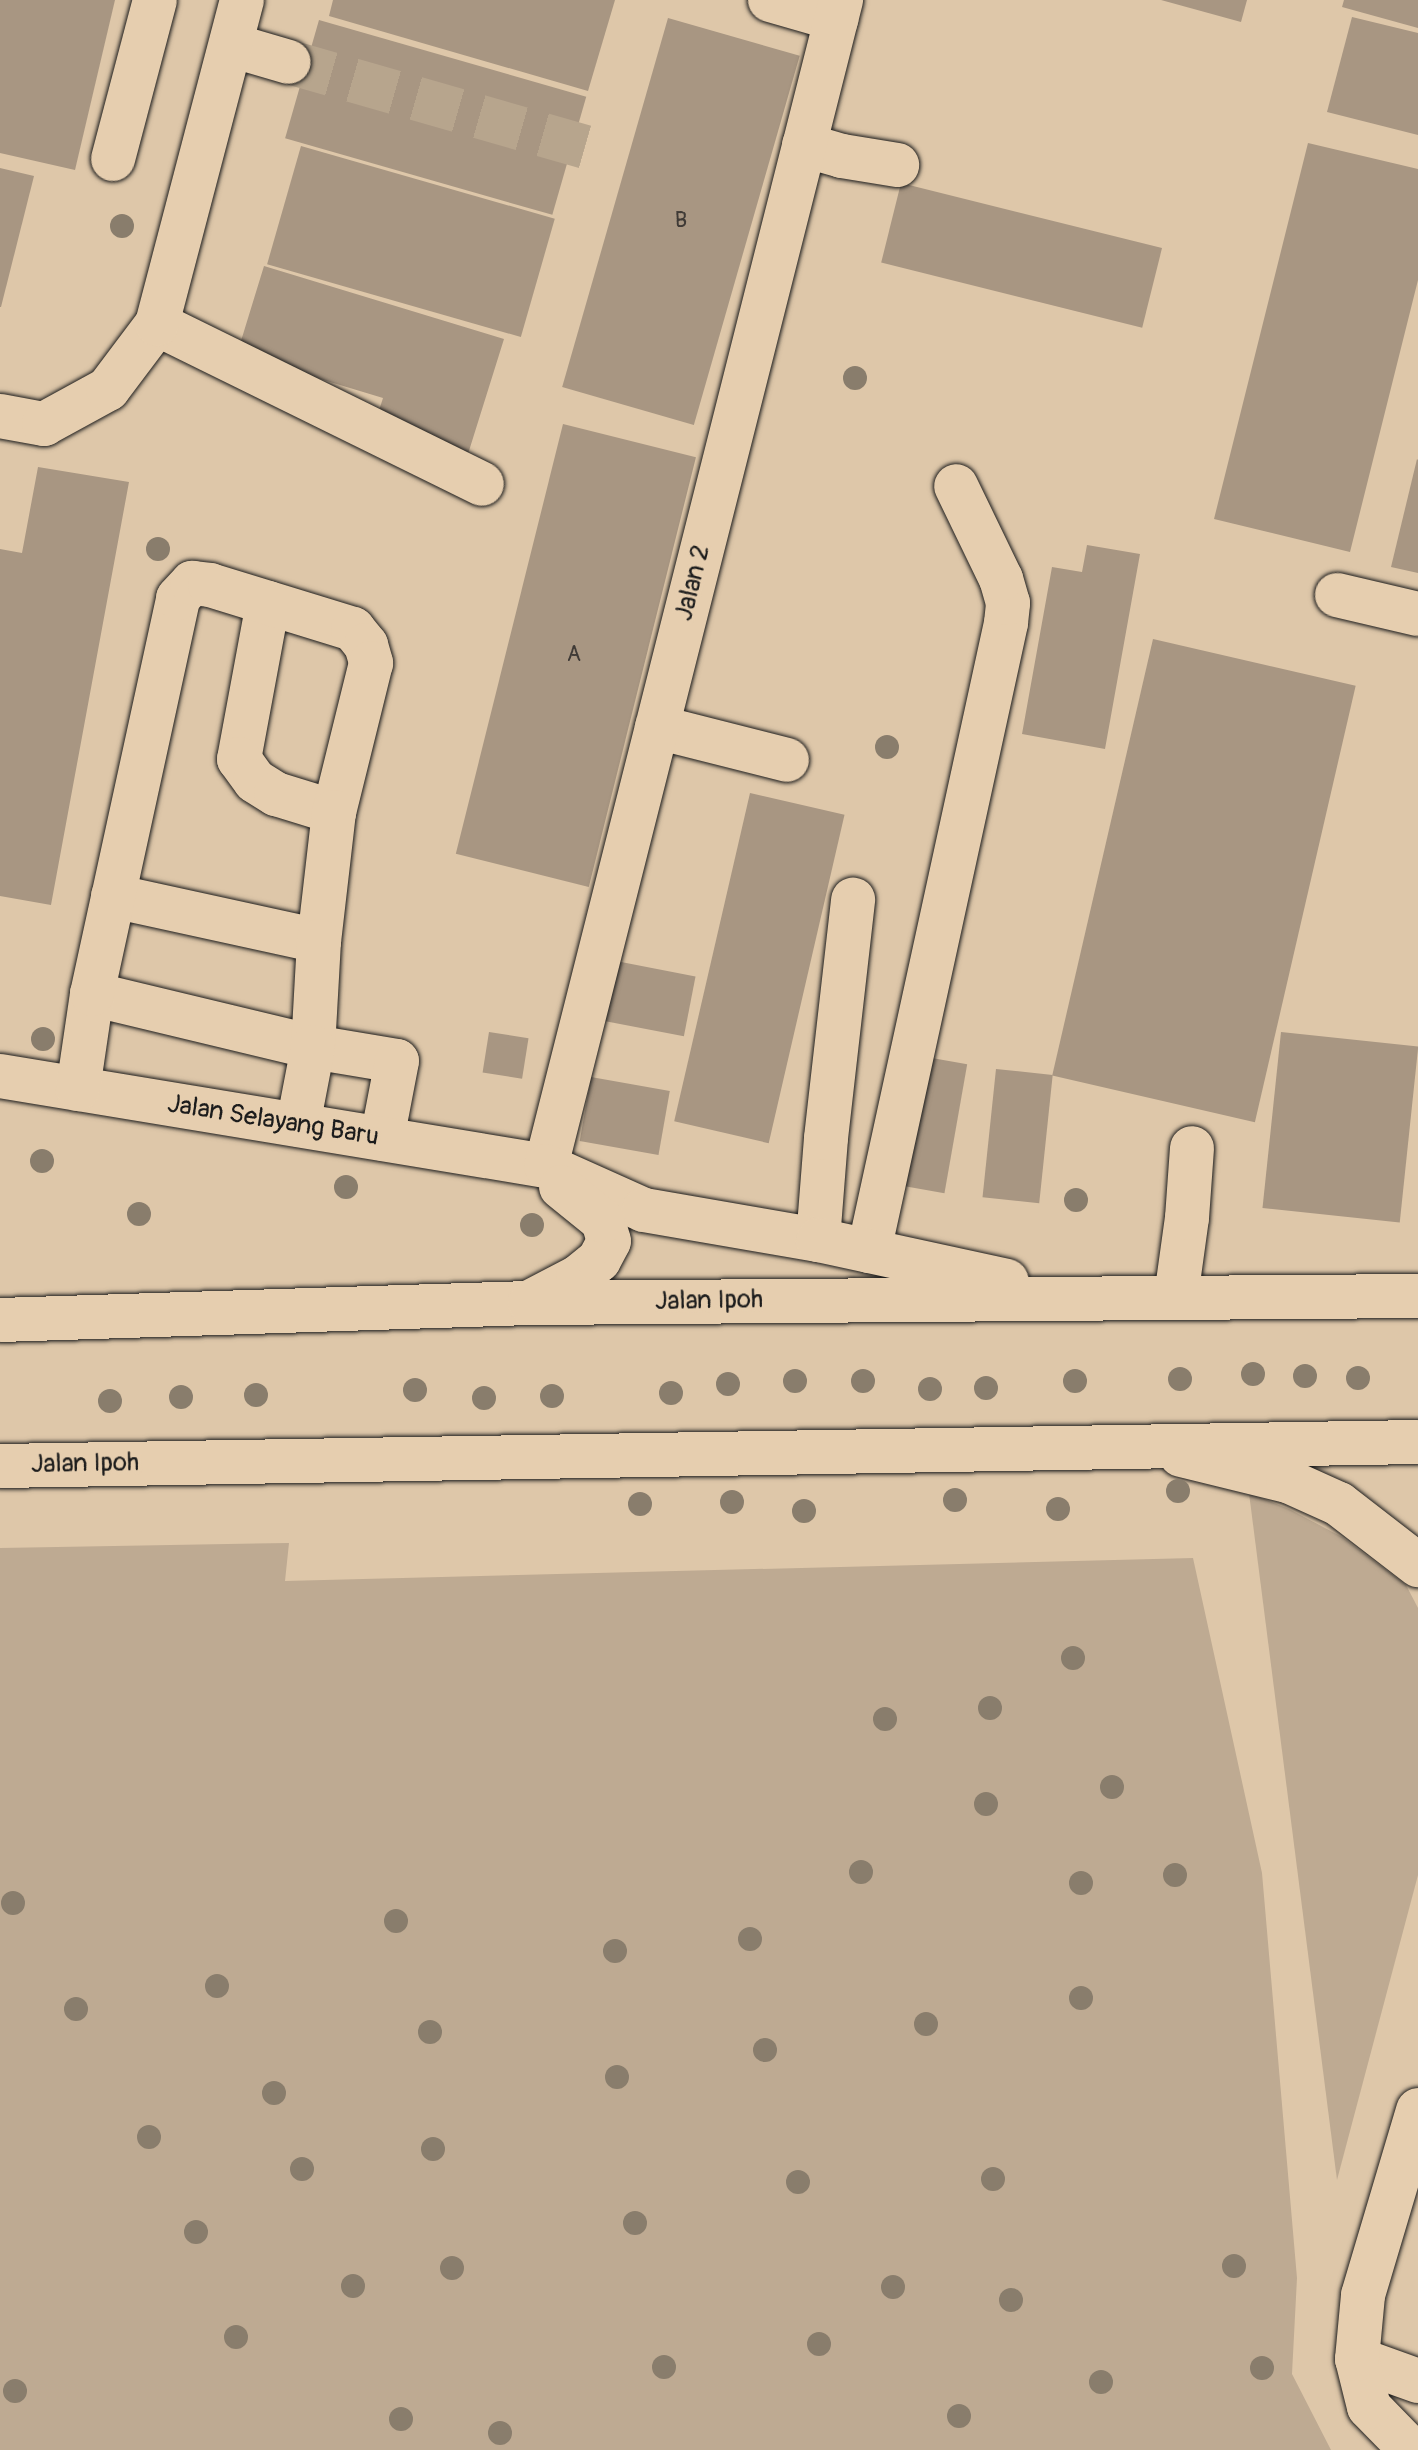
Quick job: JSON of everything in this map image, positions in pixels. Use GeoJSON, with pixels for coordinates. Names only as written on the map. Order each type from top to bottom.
{"type":"FeatureCollection","features":[{"type":"Feature","properties":{"kind":"main road"},"geometry":{"type":"LineString","coordinates":[[113,159],[155,0]]}},
{"type":"Feature","properties":{"kind":"main road"},"geometry":{"type":"LineString","coordinates":[[0,416],[44,424],[108,389],[157,324],[242,0]]}},
{"type":"Feature","properties":{"kind":"main road"},"geometry":{"type":"LineString","coordinates":[[770,0],[838,9]]}},
{"type":"Feature","properties":{"kind":"main road","name":"Jalan 2"},"geometry":{"type":"LineString","coordinates":[[546,1166],[838,9]]}},
{"type":"Feature","properties":{"kind":"main road"},"geometry":{"type":"LineString","coordinates":[[231,45],[289,62]]}},
{"type":"Feature","properties":{"kind":"main road"},"geometry":{"type":"LineString","coordinates":[[804,145],[842,156],[897,165]]}},
{"type":"Feature","properties":{"kind":"main road"},"geometry":{"type":"LineString","coordinates":[[157,324],[482,484]]}},
{"type":"Feature","properties":{"kind":"main road"},"geometry":{"type":"LineString","coordinates":[[869,1251],[1006,623],[1008,603],[1001,579],[956,486]]}},
{"type":"Feature","properties":{"kind":"main road"},"geometry":{"type":"LineString","coordinates":[[78,1089],[92,994],[178,598],[192,583],[210,585],[353,629],[366,645],[371,663],[334,812],[319,941],[313,1047],[298,1125]]}},
{"type":"Feature","properties":{"kind":"main road"},"geometry":{"type":"LineString","coordinates":[[1337,595],[1418,614]]}},
{"type":"Feature","properties":{"kind":"main road"},"geometry":{"type":"LineString","coordinates":[[268,603],[239,759],[255,781],[276,794],[334,812]]}},
{"type":"Feature","properties":{"kind":"main road"},"geometry":{"type":"LineString","coordinates":[[657,727],[787,760]]}},
{"type":"Feature","properties":{"kind":"main road"},"geometry":{"type":"LineString","coordinates":[[113,896],[319,941]]}},
{"type":"Feature","properties":{"kind":"main road"},"geometry":{"type":"LineString","coordinates":[[818,1240],[826,1138],[853,900]]}},
{"type":"Feature","properties":{"kind":"main road"},"geometry":{"type":"LineString","coordinates":[[92,994],[313,1047],[397,1061],[382,1139]]}},
{"type":"Feature","properties":{"kind":"main road","name":"Jalan Selayang Baru"},"geometry":{"type":"LineString","coordinates":[[0,1076],[546,1166],[644,1210],[818,1240],[1086,1297]]}},
{"type":"Feature","properties":{"kind":"main road"},"geometry":{"type":"LineString","coordinates":[[1176,1297],[1187,1218],[1192,1148]]}},
{"type":"Feature","properties":{"kind":"main road"},"geometry":{"type":"LineString","coordinates":[[530,1303],[578,1277],[599,1260],[609,1241],[603,1221],[564,1191],[546,1166]]}},
{"type":"Feature","properties":{"kind":"main road","name":"Jalan Ipoh"},"geometry":{"type":"LineString","coordinates":[[0,1320],[530,1303],[1418,1296]]}},
{"type":"Feature","properties":{"kind":"main road","name":"Jalan Ipoh"},"geometry":{"type":"LineString","coordinates":[[0,1466],[1418,1442]]}},
{"type":"Feature","properties":{"kind":"main road"},"geometry":{"type":"LineString","coordinates":[[1135,1445],[1288,1481],[1339,1504],[1418,1565]]}},
{"type":"Feature","properties":{"kind":"main road"},"geometry":{"type":"LineString","coordinates":[[1411,2450],[1369,2407],[1357,2359],[1363,2295],[1418,2110]]}},
{"type":"Feature","properties":{"kind":"main road"},"geometry":{"type":"LineString","coordinates":[[1357,2359],[1418,2381]]}},
{"type":"Feature","properties":{"kind":"shaded area"},"geometry":{"type":"Polygon","coordinates":[[[1249,1493],[1289,1509],[1342,1537],[1406,1585],[1418,1608],[1418,1875],[1337,2180],[1249,1493]]]}},
{"type":"Feature","properties":{"kind":"shaded area"},"geometry":{"type":"Polygon","coordinates":[[[289,1543],[285,1581],[1193,1558],[1262,1873],[1297,2278],[1292,2374],[1331,2450],[0,2450],[0,1548],[289,1543]]]}},
{"type":"Feature","properties":{"kind":"building"},"geometry":{"type":"Polygon","coordinates":[[[0,0],[115,0],[75,170],[0,153],[0,0]]]}},
{"type":"Feature","properties":{"kind":"building"},"geometry":{"type":"Polygon","coordinates":[[[333,0],[615,0],[588,91],[329,16],[333,0]]]}},
{"type":"Feature","properties":{"kind":"building"},"geometry":{"type":"Polygon","coordinates":[[[1161,0],[1247,0],[1241,22],[1161,0]]]}},
{"type":"Feature","properties":{"kind":"building"},"geometry":{"type":"Polygon","coordinates":[[[1344,0],[1418,0],[1418,28],[1342,7],[1344,0]]]}},
{"type":"Feature","properties":{"kind":"building"},"geometry":{"type":"Polygon","coordinates":[[[1352,17],[1418,33],[1418,135],[1327,112],[1352,17]]]}},
{"type":"Feature","properties":{"kind":"building"},"geometry":{"type":"Polygon","coordinates":[[[668,18],[800,56],[694,425],[562,387],[668,18]]]}},
{"type":"Feature","properties":{"kind":"building"},"geometry":{"type":"Polygon","coordinates":[[[319,20],[586,97],[552,215],[285,138],[319,20]]]}},
{"type":"Feature","properties":{"kind":"building"},"geometry":{"type":"Polygon","coordinates":[[[1308,143],[1418,169],[1418,280],[1350,552],[1214,519],[1308,143]]]}},
{"type":"Feature","properties":{"kind":"building"},"geometry":{"type":"Polygon","coordinates":[[[301,146],[555,219],[521,337],[267,264],[301,146]]]}},
{"type":"Feature","properties":{"kind":"building"},"geometry":{"type":"Polygon","coordinates":[[[0,168],[34,176],[1,307],[0,307],[0,168]]]}},
{"type":"Feature","properties":{"kind":"building"},"geometry":{"type":"Polygon","coordinates":[[[901,183],[1162,248],[1142,328],[881,263],[901,183]]]}},
{"type":"Feature","properties":{"kind":"building"},"geometry":{"type":"Polygon","coordinates":[[[264,266],[504,339],[468,454],[374,426],[383,398],[237,354],[264,266]]]}},
{"type":"Feature","properties":{"kind":"building"},"geometry":{"type":"Polygon","coordinates":[[[563,424],[696,457],[589,887],[456,854],[563,424]]]}},
{"type":"Feature","properties":{"kind":"building"},"geometry":{"type":"Polygon","coordinates":[[[1418,460],[1418,573],[1391,567],[1418,460]]]}},
{"type":"Feature","properties":{"kind":"building"},"geometry":{"type":"Polygon","coordinates":[[[38,467],[129,482],[51,905],[0,896],[0,549],[22,553],[38,467]]]}},
{"type":"Feature","properties":{"kind":"building"},"geometry":{"type":"Polygon","coordinates":[[[1087,545],[1140,554],[1105,749],[1022,734],[1052,567],[1082,572],[1087,545]]]}},
{"type":"Feature","properties":{"kind":"building"},"geometry":{"type":"Polygon","coordinates":[[[1153,639],[1356,686],[1255,1122],[1052,1076],[1153,639]]]}},
{"type":"Feature","properties":{"kind":"building"},"geometry":{"type":"Polygon","coordinates":[[[750,793],[845,815],[769,1143],[674,1121],[750,793]]]}},
{"type":"Feature","properties":{"kind":"building"},"geometry":{"type":"Polygon","coordinates":[[[616,961],[696,976],[684,1036],[604,1021],[616,961]]]}},
{"type":"Feature","properties":{"kind":"building"},"geometry":{"type":"Polygon","coordinates":[[[489,1032],[529,1038],[522,1079],[483,1072],[489,1032]]]}},
{"type":"Feature","properties":{"kind":"building"},"geometry":{"type":"Polygon","coordinates":[[[1281,1032],[1418,1046],[1400,1222],[1262,1208],[1281,1032]]]}},
{"type":"Feature","properties":{"kind":"building"},"geometry":{"type":"Polygon","coordinates":[[[915,1055],[967,1064],[944,1193],[892,1184],[915,1055]]]}},
{"type":"Feature","properties":{"kind":"building"},"geometry":{"type":"Polygon","coordinates":[[[996,1069],[1053,1075],[1039,1203],[983,1197],[996,1069]]]}},
{"type":"Feature","properties":{"kind":"building"},"geometry":{"type":"Polygon","coordinates":[[[591,1077],[670,1091],[658,1155],[580,1141],[591,1077]]]}},
{"type":"Feature","properties":{"kind":"tunnel"},"geometry":{"type":"LineString","coordinates":[[289,62],[585,147]]}}]}
